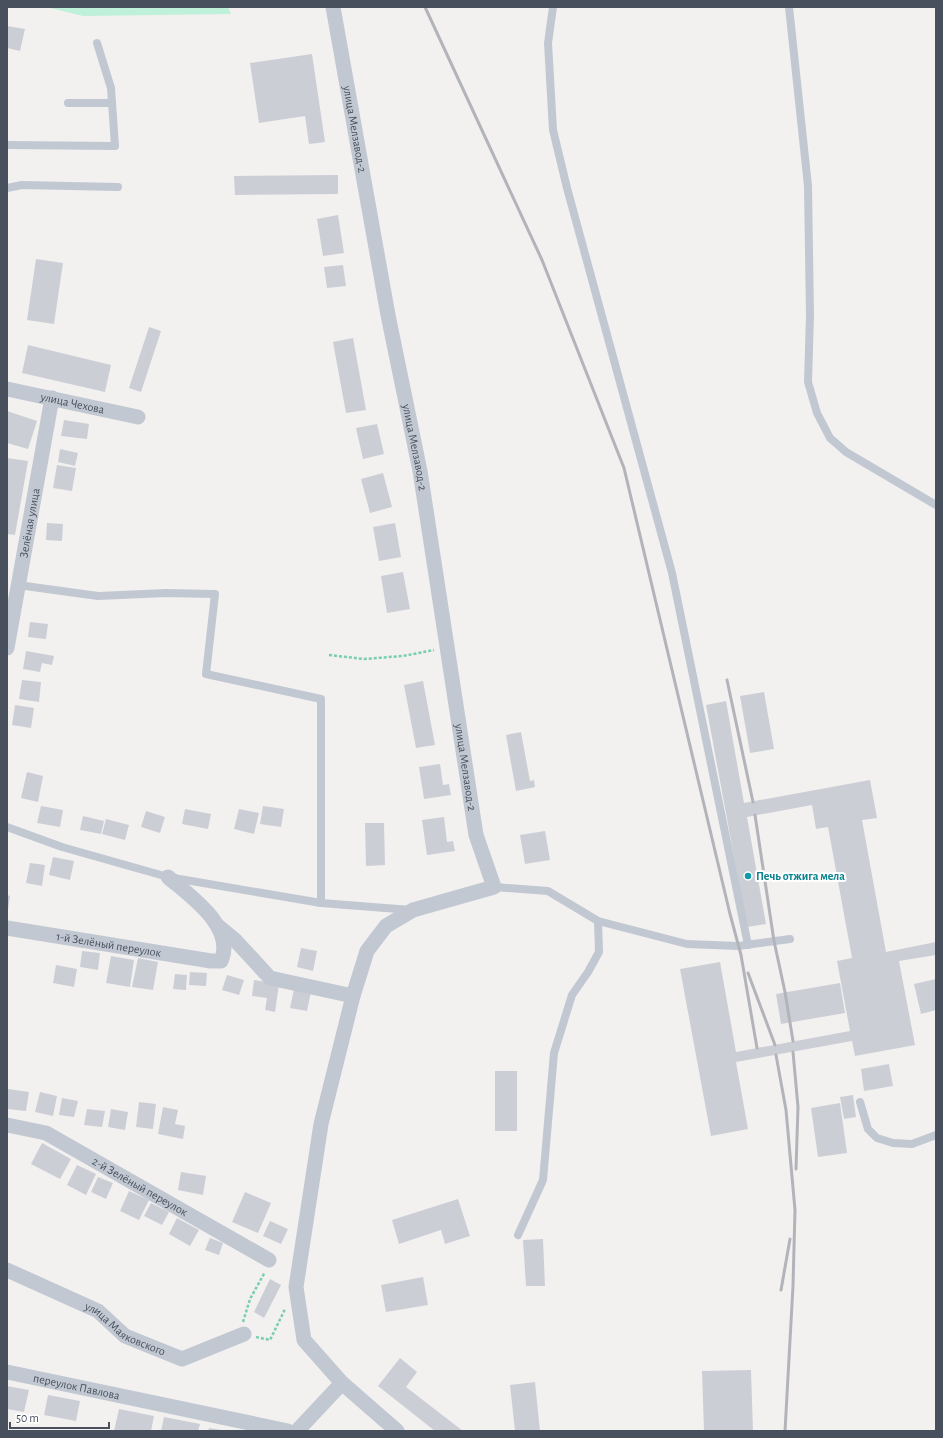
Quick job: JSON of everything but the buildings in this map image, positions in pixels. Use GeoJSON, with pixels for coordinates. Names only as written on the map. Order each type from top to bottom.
{"type":"FeatureCollection","features":[{"type":"Feature","properties":{"kind":"street","name":"улица Мелзавод-2"},"geometry":{"type":"LineString","coordinates":[[333,7],[388,315],[420,471],[476,835],[494,888]]}},
{"type":"Feature","properties":{"kind":"street","name":"улица Чехова"},"geometry":{"type":"LineString","coordinates":[[7,389],[138,417]]}},
{"type":"Feature","properties":{"kind":"street","name":"Зелёная улица"},"geometry":{"type":"LineString","coordinates":[[7,648],[52,398]]}},
{"type":"Feature","properties":{"kind":"street"},"geometry":{"type":"LineString","coordinates":[[168,877],[197,902],[216,924],[236,940],[270,978],[352,996]]}},
{"type":"Feature","properties":{"kind":"street"},"geometry":{"type":"LineString","coordinates":[[397,1431],[342,1383],[304,1340],[296,1287],[321,1124],[352,996],[367,951],[386,926],[413,910],[494,888]]}},
{"type":"Feature","properties":{"kind":"street","name":"1-й Зелёный переулок"},"geometry":{"type":"LineString","coordinates":[[7,928],[211,961],[221,961],[224,953],[222,933],[216,924]]}},
{"type":"Feature","properties":{"kind":"street","name":"2-й Зелёный переулок"},"geometry":{"type":"LineString","coordinates":[[7,1125],[46,1133],[269,1260]]}},
{"type":"Feature","properties":{"kind":"street","name":"улица Маяковского"},"geometry":{"type":"LineString","coordinates":[[7,1270],[98,1311],[125,1336],[182,1359],[244,1334]]}},
{"type":"Feature","properties":{"kind":"street","name":"переулок Павлова"},"geometry":{"type":"LineString","coordinates":[[7,1372],[288,1431]]}},
{"type":"Feature","properties":{"kind":"street"},"geometry":{"type":"LineString","coordinates":[[297,1431],[342,1383]]}},
{"type":"Feature","properties":{"kind":"lane"},"geometry":{"type":"LineString","coordinates":[[553,7],[548,43],[554,130],[567,188],[672,573],[748,945]]}},
{"type":"Feature","properties":{"kind":"lane"},"geometry":{"type":"LineString","coordinates":[[789,7],[808,186],[810,315],[808,382],[817,413],[830,438],[846,452],[936,505]]}},
{"type":"Feature","properties":{"kind":"lane"},"geometry":{"type":"LineString","coordinates":[[7,145],[115,146],[111,88],[98,43]]}},
{"type":"Feature","properties":{"kind":"lane"},"geometry":{"type":"LineString","coordinates":[[68,103],[112,103]]}},
{"type":"Feature","properties":{"kind":"lane"},"geometry":{"type":"LineString","coordinates":[[7,188],[22,185],[118,187]]}},
{"type":"Feature","properties":{"kind":"lane"},"geometry":{"type":"LineString","coordinates":[[18,585],[98,596],[166,593],[215,594],[206,674],[321,699],[321,903]]}},
{"type":"Feature","properties":{"kind":"lane"},"geometry":{"type":"LineString","coordinates":[[7,827],[62,847],[168,877],[321,903],[413,910]]}},
{"type":"Feature","properties":{"kind":"lane"},"geometry":{"type":"LineString","coordinates":[[494,888],[548,891],[598,921],[687,944],[748,945],[790,939]]}},
{"type":"Feature","properties":{"kind":"lane"},"geometry":{"type":"LineString","coordinates":[[518,1235],[543,1180],[554,1053],[572,994],[588,972],[599,952],[598,921]]}},
{"type":"Feature","properties":{"kind":"lane"},"geometry":{"type":"LineString","coordinates":[[860,1102],[868,1129],[877,1138],[893,1143],[912,1144],[936,1135]]}},
{"type":"Feature","properties":{"kind":"path"},"geometry":{"type":"LineString","coordinates":[[329,655],[364,659],[403,656],[434,650],[448,650]]}},
{"type":"Feature","properties":{"kind":"path"},"geometry":{"type":"LineString","coordinates":[[269,1260],[268,1267],[250,1299],[243,1323],[244,1334],[270,1340],[286,1307]]}},
{"type":"Feature","properties":{"kind":"green space"},"geometry":{"type":"Polygon","coordinates":[[[46,7],[228,7],[231,14],[83,16],[46,7]]]}},
{"type":"Feature","properties":{"kind":"railway"},"geometry":{"type":"LineString","coordinates":[[425,7],[542,260],[624,468],[741,955],[757,1048]]}},
{"type":"Feature","properties":{"kind":"railway"},"geometry":{"type":"LineString","coordinates":[[727,680],[753,802]]}},
{"type":"Feature","properties":{"kind":"railway"},"geometry":{"type":"LineString","coordinates":[[755,815],[774,941],[785,992],[793,1041]]}},
{"type":"Feature","properties":{"kind":"railway"},"geometry":{"type":"LineString","coordinates":[[748,973],[775,1045]]}},
{"type":"Feature","properties":{"kind":"railway"},"geometry":{"type":"LineString","coordinates":[[793,1052],[798,1107],[796,1169]]}},
{"type":"Feature","properties":{"kind":"railway"},"geometry":{"type":"LineString","coordinates":[[776,1055],[786,1110],[795,1210],[793,1286],[785,1431]]}},
{"type":"Feature","properties":{"kind":"railway"},"geometry":{"type":"LineString","coordinates":[[781,1290],[790,1239]]}},
{"type":"Feature","properties":{"kind":"place","name":"Печь отжига мела"},"geometry":{"type":"Point","coordinates":[748,876]}}]}
